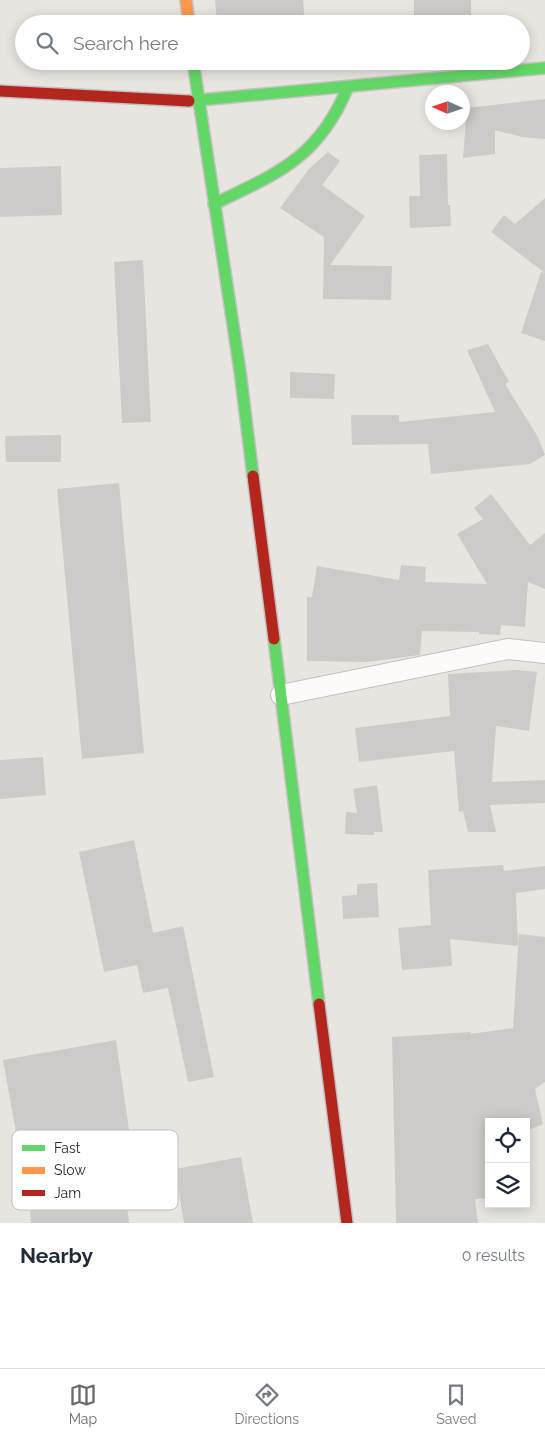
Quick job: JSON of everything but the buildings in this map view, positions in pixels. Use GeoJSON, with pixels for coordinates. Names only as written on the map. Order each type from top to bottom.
{"type":"FeatureCollection","features":[{"type":"Feature","properties":{"kind":"main road"},"geometry":{"type":"LineString","coordinates":[[186,0],[188,15]]}},
{"type":"Feature","properties":{"kind":"main road"},"geometry":{"type":"LineString","coordinates":[[530,70],[545,68]]}},
{"type":"Feature","properties":{"kind":"main road"},"geometry":{"type":"LineString","coordinates":[[194,70],[240,371],[347,1223]]}},
{"type":"Feature","properties":{"kind":"main road"},"geometry":{"type":"LineString","coordinates":[[0,91],[199,102],[526,70]]}},
{"type":"Feature","properties":{"kind":"main road"},"geometry":{"type":"LineString","coordinates":[[214,204],[278,170],[306,150],[325,131],[347,89]]}},
{"type":"Feature","properties":{"kind":"street"},"geometry":{"type":"LineString","coordinates":[[281,695],[508,650],[545,652]]}},
{"type":"Feature","properties":{"kind":"traffic: fast"},"geometry":{"type":"LineString","coordinates":[[530,69],[545,68]]}},
{"type":"Feature","properties":{"kind":"traffic: fast"},"geometry":{"type":"LineString","coordinates":[[194,70],[240,371],[253,476]]}},
{"type":"Feature","properties":{"kind":"traffic: fast"},"geometry":{"type":"LineString","coordinates":[[189,101],[523,70]]}},
{"type":"Feature","properties":{"kind":"traffic: fast"},"geometry":{"type":"LineString","coordinates":[[214,204],[258,183],[294,161],[323,132],[336,112],[347,89]]}},
{"type":"Feature","properties":{"kind":"traffic: fast"},"geometry":{"type":"LineString","coordinates":[[274,639],[319,1004]]}},
{"type":"Feature","properties":{"kind":"traffic: slow"},"geometry":{"type":"LineString","coordinates":[[186,0],[188,15]]}},
{"type":"Feature","properties":{"kind":"traffic: jam"},"geometry":{"type":"LineString","coordinates":[[0,91],[189,101]]}},
{"type":"Feature","properties":{"kind":"traffic: jam"},"geometry":{"type":"LineString","coordinates":[[253,476],[274,639]]}},
{"type":"Feature","properties":{"kind":"traffic: jam"},"geometry":{"type":"LineString","coordinates":[[319,1004],[347,1223]]}}]}
